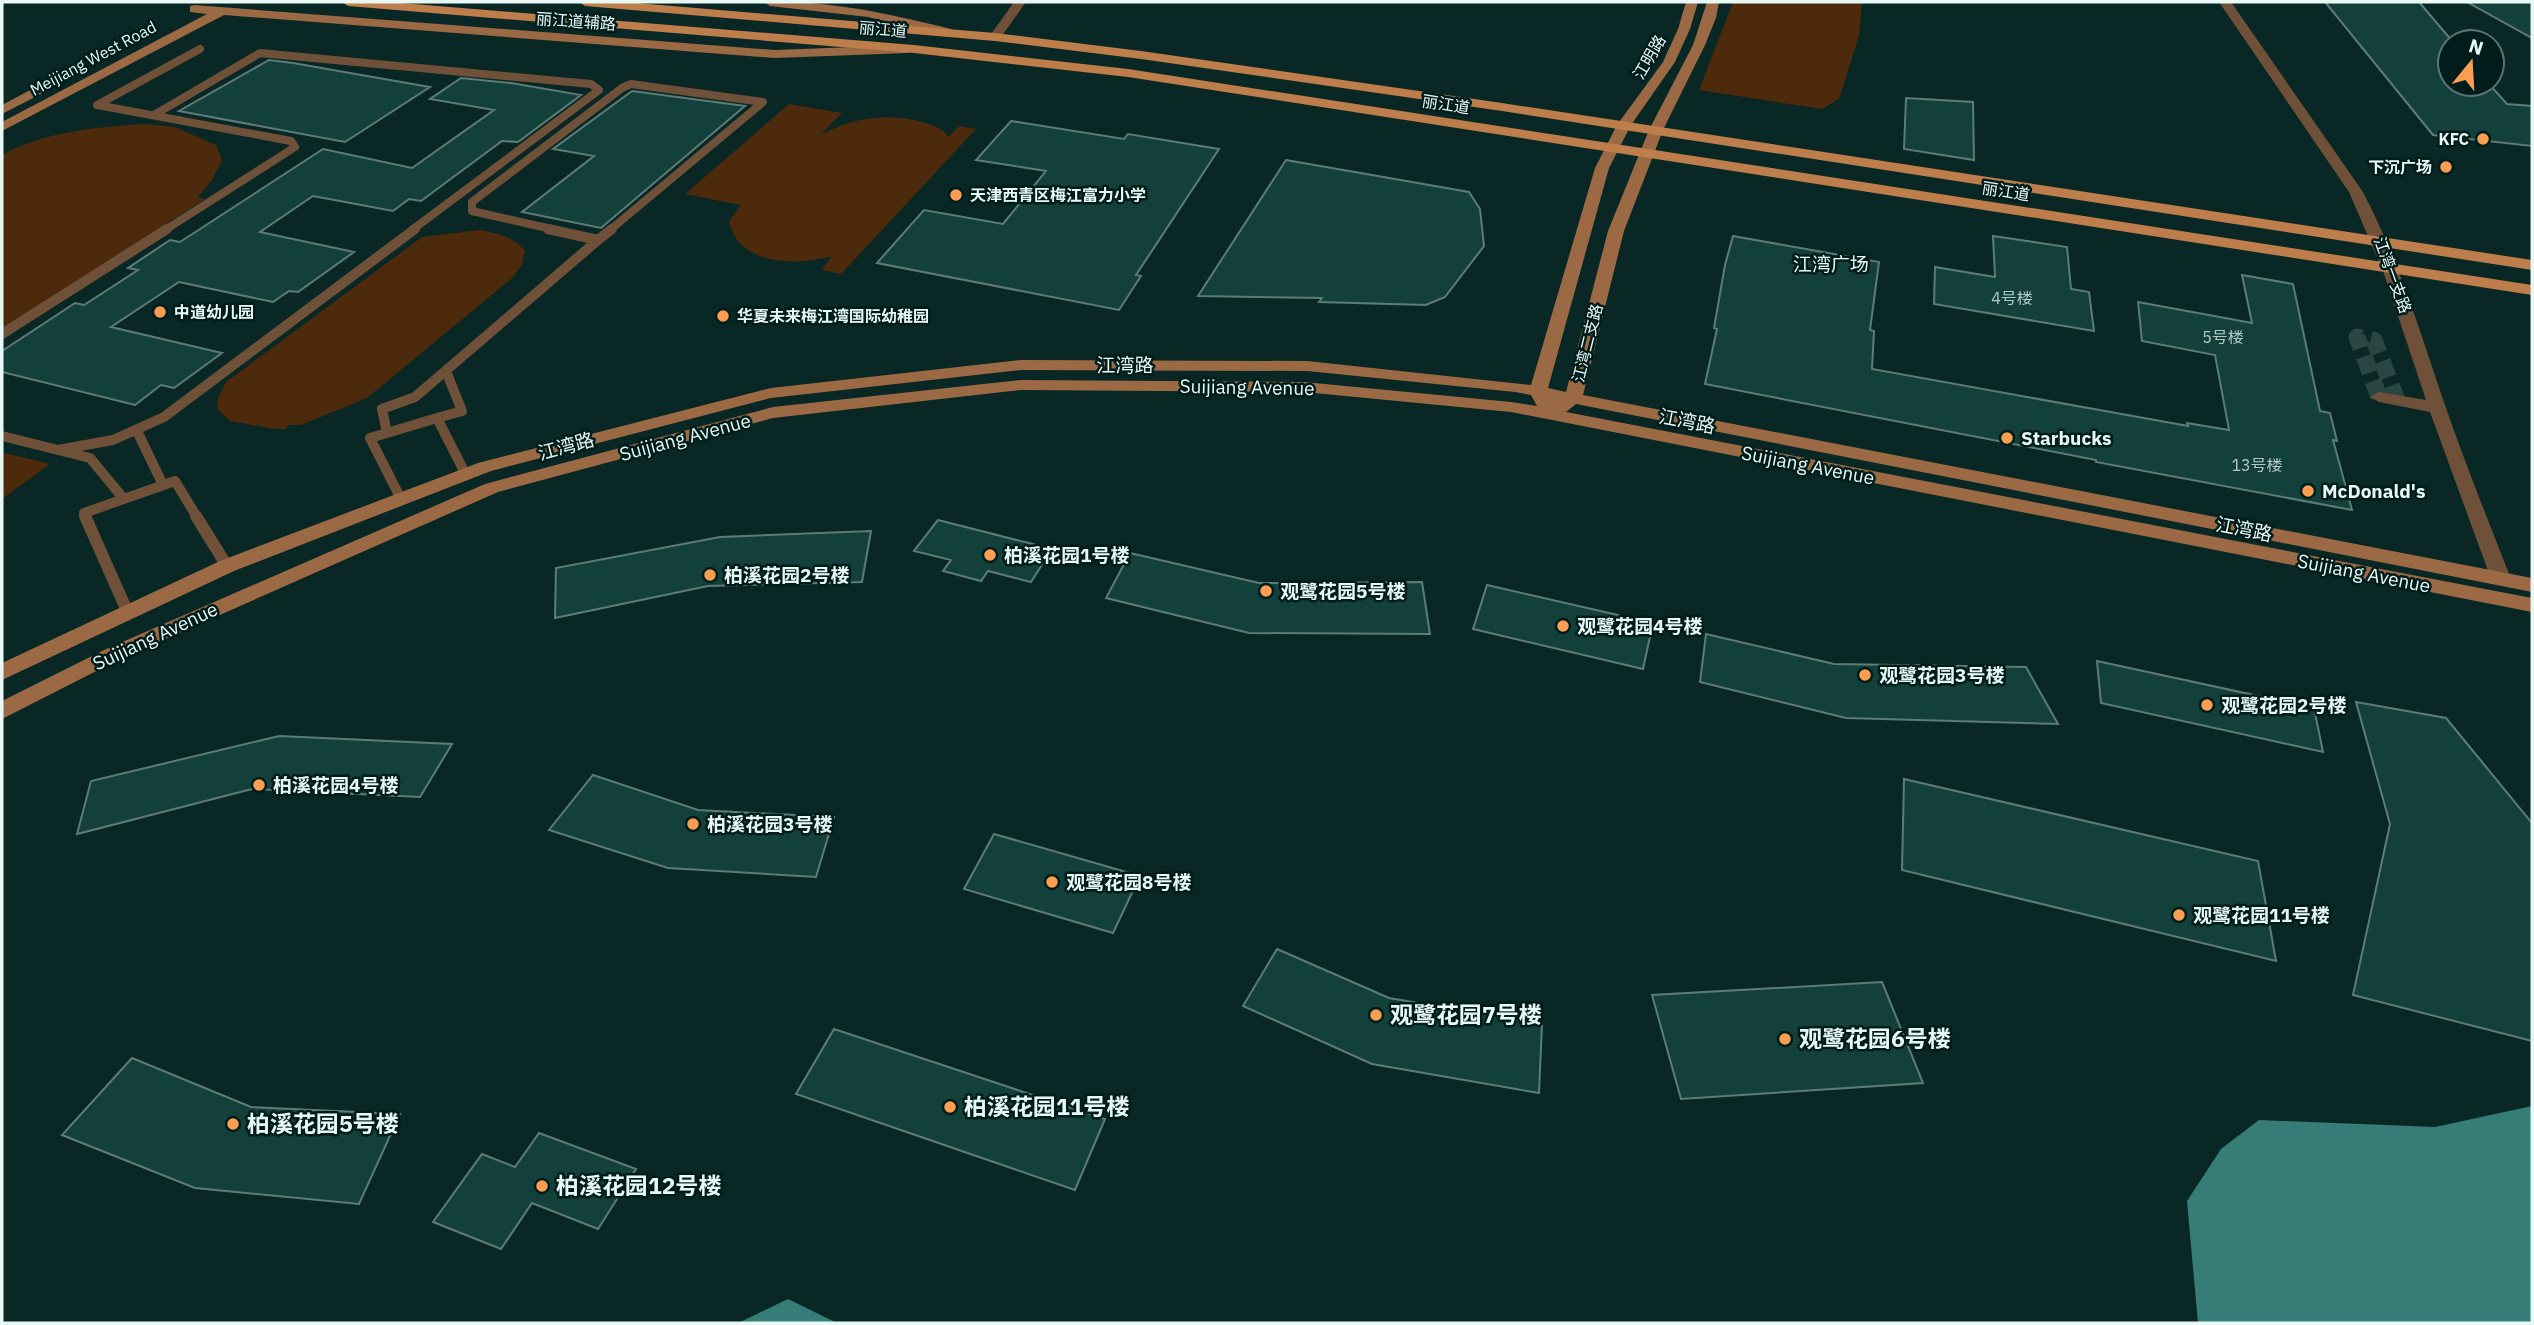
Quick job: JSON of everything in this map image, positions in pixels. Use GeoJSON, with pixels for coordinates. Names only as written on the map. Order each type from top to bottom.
{"type":"FeatureCollection","features":[{"type":"Feature","properties":{"kind":"main road","name":"丽江道辅路"},"geometry":{"type":"LineString","coordinates":[[208,2],[188,12],[222,10],[775,54],[914,49]]}},
{"type":"Feature","properties":{"kind":"main road","name":"Meijiang West Road"},"geometry":{"type":"LineString","coordinates":[[2,127],[238,2]]}},
{"type":"Feature","properties":{"kind":"main road","name":"丽江道"},"geometry":{"type":"LineString","coordinates":[[348,2],[914,49],[1128,72],[2532,290]]}},
{"type":"Feature","properties":{"kind":"main road","name":"丽江道"},"geometry":{"type":"LineString","coordinates":[[585,2],[995,37],[1624,125],[2532,265]]}},
{"type":"Feature","properties":{"kind":"main road"},"geometry":{"type":"LineString","coordinates":[[770,2],[868,13],[947,32]]}},
{"type":"Feature","properties":{"kind":"main road","name":"江明路"},"geometry":{"type":"LineString","coordinates":[[1624,125],[1669,62],[1684,29],[1692,2]]}},
{"type":"Feature","properties":{"kind":"main road","name":"江明路"},"geometry":{"type":"LineString","coordinates":[[1656,130],[1699,45],[1713,2]]}},
{"type":"Feature","properties":{"kind":"main road","name":"Meijiang West Road"},"geometry":{"type":"LineString","coordinates":[[2,110],[73,72]]}},
{"type":"Feature","properties":{"kind":"main road","name":"江湾二支路"},"geometry":{"type":"LineString","coordinates":[[1538,392],[1602,168],[1624,125]]}},
{"type":"Feature","properties":{"kind":"main road","name":"江湾二支路"},"geometry":{"type":"LineString","coordinates":[[1550,415],[1573,398],[1616,231],[1656,130]]}},
{"type":"Feature","properties":{"kind":"main road","name":"江湾路"},"geometry":{"type":"LineString","coordinates":[[2,672],[227,566],[485,467],[771,393],[1020,365],[1307,366],[1515,387],[2532,585]]}},
{"type":"Feature","properties":{"kind":"main road","name":"Suijiang Avenue"},"geometry":{"type":"LineString","coordinates":[[2,711],[111,655],[492,488],[774,413],[1033,385],[1304,387],[1511,407],[2532,605]]}},
{"type":"Feature","properties":{"kind":"main road"},"geometry":{"type":"LineString","coordinates":[[1538,392],[1550,415]]}},
{"type":"Feature","properties":{"kind":"street"},"geometry":{"type":"LineString","coordinates":[[995,37],[1020,2]]}},
{"type":"Feature","properties":{"kind":"street","name":"江湾一支路"},"geometry":{"type":"LineString","coordinates":[[2225,2],[2356,192],[2381,241],[2437,408],[2501,579]]}},
{"type":"Feature","properties":{"kind":"street"},"geometry":{"type":"LineString","coordinates":[[2379,397],[2437,408]]}},
{"type":"Feature","properties":{"kind":"lane"},"geometry":{"type":"LineString","coordinates":[[2,334],[295,146],[291,141],[97,105],[200,49]]}},
{"type":"Feature","properties":{"kind":"lane"},"geometry":{"type":"LineString","coordinates":[[58,450],[100,445],[138,433],[164,417],[599,90],[591,84],[260,53],[154,115]]}},
{"type":"Feature","properties":{"kind":"lane"},"geometry":{"type":"LineString","coordinates":[[387,433],[382,409],[415,397],[763,103],[631,84],[622,88],[471,202],[472,211],[598,240]]}},
{"type":"Feature","properties":{"kind":"lane"},"geometry":{"type":"LineString","coordinates":[[401,499],[370,438],[462,411],[446,371]]}},
{"type":"Feature","properties":{"kind":"lane"},"geometry":{"type":"LineString","coordinates":[[437,418],[466,475]]}},
{"type":"Feature","properties":{"kind":"lane"},"geometry":{"type":"LineString","coordinates":[[138,433],[163,485]]}},
{"type":"Feature","properties":{"kind":"lane"},"geometry":{"type":"LineString","coordinates":[[2,436],[90,458],[124,499]]}},
{"type":"Feature","properties":{"kind":"lane"},"geometry":{"type":"LineString","coordinates":[[128,613],[84,513],[174,481],[227,566]]}},
{"type":"Feature","properties":{"kind":"shaded area"},"geometry":{"type":"Polygon","coordinates":[[[1733,2],[1862,2],[1859,36],[1839,99],[1822,109],[1699,90],[1733,2]]]}},
{"type":"Feature","properties":{"kind":"shaded area"},"geometry":{"type":"Polygon","coordinates":[[[789,104],[842,113],[820,135],[859,120],[885,117],[926,123],[942,130],[948,137],[959,126],[976,129],[841,274],[822,270],[832,256],[786,261],[756,254],[744,247],[735,236],[729,221],[741,205],[685,194],[789,104]]]}},
{"type":"Feature","properties":{"kind":"shaded area"},"geometry":{"type":"Polygon","coordinates":[[[145,124],[175,127],[216,145],[222,160],[212,180],[198,197],[205,199],[2,329],[2,155],[53,135],[145,124]]]}},
{"type":"Feature","properties":{"kind":"shaded area"},"geometry":{"type":"Polygon","coordinates":[[[480,230],[505,236],[516,242],[525,251],[522,265],[512,278],[367,398],[301,425],[289,425],[286,429],[230,421],[217,409],[218,399],[226,382],[422,237],[480,230]]]}},
{"type":"Feature","properties":{"kind":"shaded area"},"geometry":{"type":"Polygon","coordinates":[[[5,453],[50,464],[2,499],[2,455],[5,453]]]}},
{"type":"Feature","properties":{"kind":"water"},"geometry":{"type":"Polygon","coordinates":[[[2532,1106],[2532,1323],[2198,1323],[2187,1201],[2221,1149],[2259,1120],[2435,1127],[2532,1106]]]}},
{"type":"Feature","properties":{"kind":"water"},"geometry":{"type":"Polygon","coordinates":[[[788,1299],[837,1323],[738,1323],[788,1299]]]}},
{"type":"Feature","properties":{"kind":"building"},"geometry":{"type":"Polygon","coordinates":[[[2325,2],[2419,2],[2441,28],[2436,28],[2436,98],[2502,98],[2507,104],[2532,106],[2532,146],[2433,135],[2325,2]]]}},
{"type":"Feature","properties":{"kind":"building"},"geometry":{"type":"Polygon","coordinates":[[[2467,2],[2532,2],[2532,38],[2467,2]]]}},
{"type":"Feature","properties":{"kind":"building"},"geometry":{"type":"Polygon","coordinates":[[[269,60],[430,87],[345,142],[179,111],[269,60]]]}},
{"type":"Feature","properties":{"kind":"building"},"geometry":{"type":"Polygon","coordinates":[[[461,78],[581,95],[518,142],[502,141],[421,201],[409,199],[393,211],[313,196],[260,232],[354,252],[298,292],[289,291],[273,302],[179,282],[111,327],[222,353],[174,388],[161,385],[135,405],[2,372],[2,351],[75,303],[84,305],[138,270],[128,268],[170,240],[180,242],[323,149],[412,168],[494,110],[430,99],[461,78]]]}},
{"type":"Feature","properties":{"kind":"building"},"geometry":{"type":"Polygon","coordinates":[[[632,91],[745,106],[601,228],[522,212],[594,156],[553,149],[632,91]]]}},
{"type":"Feature","properties":{"kind":"building"},"geometry":{"type":"Polygon","coordinates":[[[1906,98],[1973,102],[1974,160],[1904,149],[1906,98]]]}},
{"type":"Feature","properties":{"kind":"building"},"geometry":{"type":"Polygon","coordinates":[[[1011,121],[1124,139],[1128,134],[1219,149],[1136,275],[1141,276],[1119,310],[877,263],[924,210],[1003,224],[1046,171],[976,160],[1011,121]]]}},
{"type":"Feature","properties":{"kind":"building"},"geometry":{"type":"Polygon","coordinates":[[[1286,160],[1469,192],[1480,209],[1484,246],[1445,297],[1426,305],[1319,302],[1322,298],[1198,296],[1286,160]]]}},
{"type":"Feature","properties":{"kind":"building"},"geometry":{"type":"Polygon","coordinates":[[[1733,236],[1879,262],[1870,330],[1874,331],[1872,369],[2188,426],[2187,423],[2229,430],[2215,355],[2142,341],[2138,302],[2252,323],[2242,275],[2293,284],[2320,411],[2330,413],[2337,441],[2333,440],[2352,510],[1705,384],[1717,329],[1714,328],[1725,265],[1733,236]]]}},
{"type":"Feature","properties":{"kind":"building"},"geometry":{"type":"Polygon","coordinates":[[[1993,236],[2067,247],[2071,289],[2089,292],[2094,331],[1934,304],[1935,267],[1995,277],[1993,236]]]}},
{"type":"Feature","properties":{"kind":"building","name":"柏溪花园1号楼"},"geometry":{"type":"Polygon","coordinates":[[[938,520],[1052,549],[1031,582],[988,571],[981,581],[943,571],[951,560],[914,551],[938,520]]]}},
{"type":"Feature","properties":{"kind":"building","name":"柏溪花园2号楼"},"geometry":{"type":"Polygon","coordinates":[[[871,531],[862,582],[708,586],[555,618],[556,568],[720,537],[871,531]]]}},
{"type":"Feature","properties":{"kind":"building","name":"观鹭花园5号楼"},"geometry":{"type":"Polygon","coordinates":[[[1130,553],[1259,583],[1422,582],[1430,634],[1249,633],[1106,598],[1130,553]]]}},
{"type":"Feature","properties":{"kind":"building","name":"观鹭花园4号楼"},"geometry":{"type":"Polygon","coordinates":[[[1487,585],[1653,623],[1643,669],[1473,629],[1487,585]]]}},
{"type":"Feature","properties":{"kind":"building","name":"观鹭花园3号楼"},"geometry":{"type":"Polygon","coordinates":[[[1706,634],[1834,664],[2026,667],[2058,724],[1846,718],[1700,682],[1706,634]]]}},
{"type":"Feature","properties":{"kind":"building","name":"观鹭花园2号楼"},"geometry":{"type":"Polygon","coordinates":[[[2097,661],[2314,708],[2323,752],[2101,703],[2097,661]]]}},
{"type":"Feature","properties":{"kind":"building"},"geometry":{"type":"Polygon","coordinates":[[[2356,702],[2446,718],[2532,823],[2532,1041],[2353,995],[2390,824],[2356,702]]]}},
{"type":"Feature","properties":{"kind":"building","name":"柏溪花园4号楼"},"geometry":{"type":"Polygon","coordinates":[[[279,736],[452,744],[420,797],[252,789],[77,834],[91,781],[279,736]]]}},
{"type":"Feature","properties":{"kind":"building","name":"柏溪花园3号楼"},"geometry":{"type":"Polygon","coordinates":[[[593,775],[698,810],[834,817],[816,877],[668,868],[549,830],[593,775]]]}},
{"type":"Feature","properties":{"kind":"building","name":"观鹭花园11号楼"},"geometry":{"type":"Polygon","coordinates":[[[1904,779],[2258,861],[2276,961],[1902,870],[1904,779]]]}},
{"type":"Feature","properties":{"kind":"building","name":"观鹭花园8号楼"},"geometry":{"type":"Polygon","coordinates":[[[994,834],[1140,876],[1113,933],[964,889],[994,834]]]}},
{"type":"Feature","properties":{"kind":"building","name":"观鹭花园7号楼"},"geometry":{"type":"Polygon","coordinates":[[[1277,949],[1389,998],[1542,1024],[1539,1093],[1372,1064],[1243,1006],[1277,949]]]}},
{"type":"Feature","properties":{"kind":"building","name":"观鹭花园6号楼"},"geometry":{"type":"Polygon","coordinates":[[[1882,982],[1923,1083],[1681,1099],[1652,995],[1882,982]]]}},
{"type":"Feature","properties":{"kind":"building","name":"柏溪花园11号楼"},"geometry":{"type":"Polygon","coordinates":[[[834,1029],[1105,1119],[1075,1190],[796,1094],[834,1029]]]}},
{"type":"Feature","properties":{"kind":"building","name":"柏溪花园5号楼"},"geometry":{"type":"Polygon","coordinates":[[[132,1058],[251,1107],[400,1114],[359,1204],[195,1188],[62,1135],[132,1058]]]}},
{"type":"Feature","properties":{"kind":"building","name":"柏溪花园12号楼"},"geometry":{"type":"Polygon","coordinates":[[[539,1133],[636,1169],[598,1229],[532,1203],[501,1249],[433,1222],[482,1154],[515,1167],[539,1133]]]}},
{"type":"Feature","properties":{"kind":"tunnel"},"geometry":{"type":"LineString","coordinates":[[2379,397],[2357,337],[2374,340],[2397,400]]}},
{"type":"Feature","properties":{"kind":"place","name":"KFC"},"geometry":{"type":"Point","coordinates":[2483,139]}},
{"type":"Feature","properties":{"kind":"place","name":"下沉广场"},"geometry":{"type":"Point","coordinates":[2446,167]}},
{"type":"Feature","properties":{"kind":"place","name":"天津西青区梅江富力小学"},"geometry":{"type":"Point","coordinates":[956,195]}},
{"type":"Feature","properties":{"kind":"place","name":"中道幼儿园"},"geometry":{"type":"Point","coordinates":[160,312]}},
{"type":"Feature","properties":{"kind":"place","name":"华夏未来梅江湾国际幼稚园"},"geometry":{"type":"Point","coordinates":[723,316]}},
{"type":"Feature","properties":{"kind":"place","name":"Starbucks"},"geometry":{"type":"Point","coordinates":[2007,438]}},
{"type":"Feature","properties":{"kind":"place","name":"McDonald's"},"geometry":{"type":"Point","coordinates":[2308,491]}},
{"type":"Feature","properties":{"kind":"place","name":"柏溪花园1号楼"},"geometry":{"type":"Point","coordinates":[990,555]}},
{"type":"Feature","properties":{"kind":"place","name":"柏溪花园2号楼"},"geometry":{"type":"Point","coordinates":[710,575]}},
{"type":"Feature","properties":{"kind":"place","name":"观鹭花园5号楼"},"geometry":{"type":"Point","coordinates":[1266,591]}},
{"type":"Feature","properties":{"kind":"place","name":"观鹭花园4号楼"},"geometry":{"type":"Point","coordinates":[1563,626]}},
{"type":"Feature","properties":{"kind":"place","name":"观鹭花园3号楼"},"geometry":{"type":"Point","coordinates":[1865,675]}},
{"type":"Feature","properties":{"kind":"place","name":"观鹭花园2号楼"},"geometry":{"type":"Point","coordinates":[2207,705]}},
{"type":"Feature","properties":{"kind":"place","name":"柏溪花园4号楼"},"geometry":{"type":"Point","coordinates":[259,785]}},
{"type":"Feature","properties":{"kind":"place","name":"柏溪花园3号楼"},"geometry":{"type":"Point","coordinates":[693,824]}},
{"type":"Feature","properties":{"kind":"place","name":"观鹭花园8号楼"},"geometry":{"type":"Point","coordinates":[1052,882]}},
{"type":"Feature","properties":{"kind":"place","name":"观鹭花园11号楼"},"geometry":{"type":"Point","coordinates":[2179,915]}},
{"type":"Feature","properties":{"kind":"place","name":"观鹭花园7号楼"},"geometry":{"type":"Point","coordinates":[1376,1015]}},
{"type":"Feature","properties":{"kind":"place","name":"观鹭花园6号楼"},"geometry":{"type":"Point","coordinates":[1785,1039]}},
{"type":"Feature","properties":{"kind":"place","name":"柏溪花园11号楼"},"geometry":{"type":"Point","coordinates":[950,1107]}},
{"type":"Feature","properties":{"kind":"place","name":"柏溪花园5号楼"},"geometry":{"type":"Point","coordinates":[233,1124]}},
{"type":"Feature","properties":{"kind":"place","name":"柏溪花园12号楼"},"geometry":{"type":"Point","coordinates":[542,1186]}},
{"type":"Feature","properties":{"kind":"district","name":"江湾广场"},"geometry":{"type":"Point","coordinates":[1831,264]}}]}
